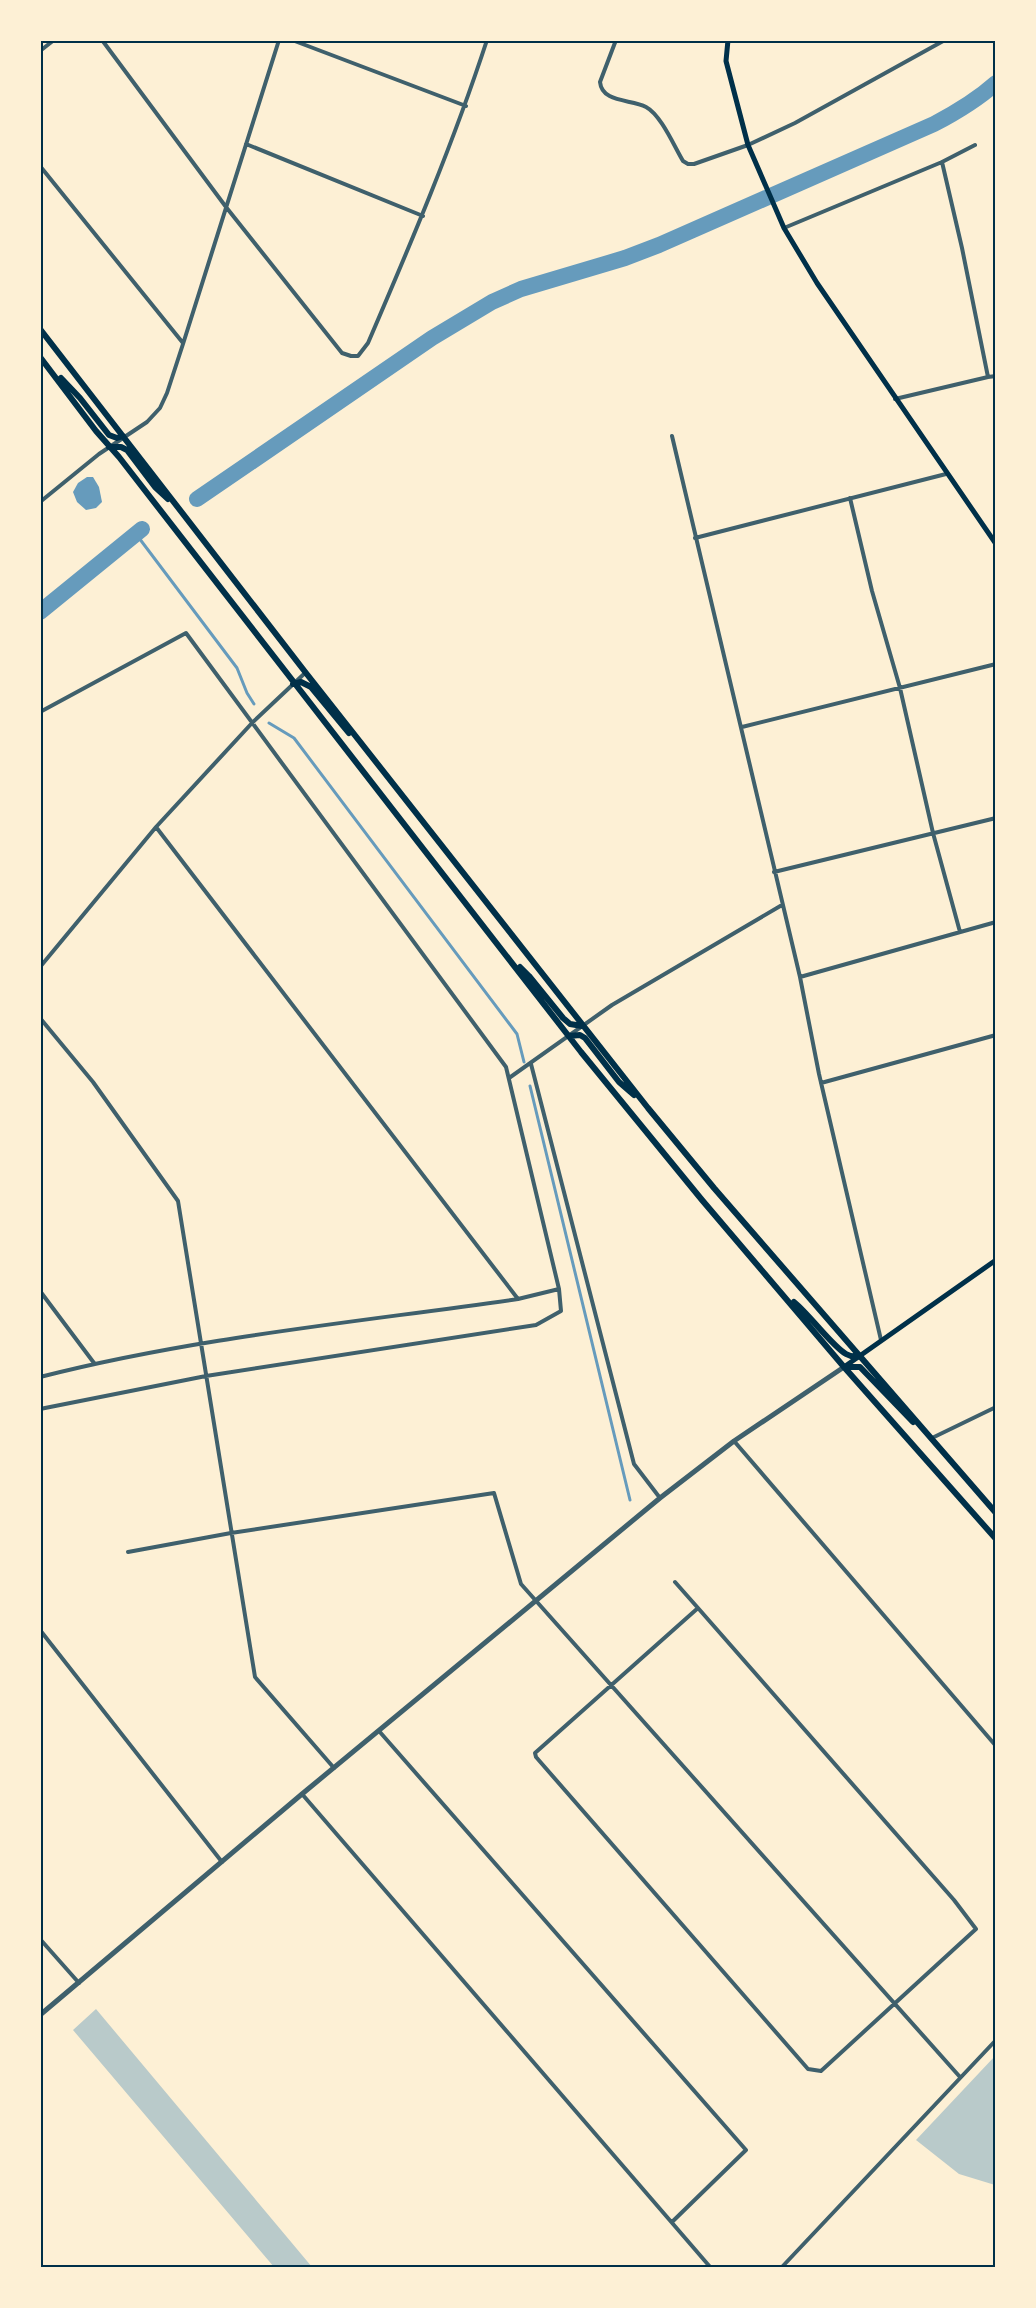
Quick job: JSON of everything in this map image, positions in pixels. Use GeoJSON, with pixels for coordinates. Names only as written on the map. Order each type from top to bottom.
{"type":"FeatureCollection","features":[{"type":"Feature","properties":{"kind":"main road"},"geometry":{"type":"LineString","coordinates":[[728,40],[726,61],[748,146],[784,228],[817,284],[996,544]]}},
{"type":"Feature","properties":{"kind":"main road"},"geometry":{"type":"LineString","coordinates":[[40,329],[366,750],[648,1108],[714,1188],[996,1513]]}},
{"type":"Feature","properties":{"kind":"main road"},"geometry":{"type":"LineString","coordinates":[[42,359],[80,398],[109,435],[117,438],[123,436]]}},
{"type":"Feature","properties":{"kind":"main road"},"geometry":{"type":"LineString","coordinates":[[42,359],[569,1036],[702,1200],[844,1367],[996,1539]]}},
{"type":"Feature","properties":{"kind":"main road"},"geometry":{"type":"LineString","coordinates":[[109,447],[121,447],[127,450],[155,487],[181,512]]}},
{"type":"Feature","properties":{"kind":"main road"},"geometry":{"type":"LineString","coordinates":[[293,684],[301,682],[311,687],[342,727],[366,750]]}},
{"type":"Feature","properties":{"kind":"main road"},"geometry":{"type":"LineString","coordinates":[[506,955],[529,976],[563,1018],[570,1024],[582,1026]]}},
{"type":"Feature","properties":{"kind":"main road"},"geometry":{"type":"LineString","coordinates":[[569,1036],[580,1035],[585,1038],[619,1082],[648,1108]]}},
{"type":"Feature","properties":{"kind":"main road"},"geometry":{"type":"LineString","coordinates":[[844,1367],[996,1260]]}},
{"type":"Feature","properties":{"kind":"main road"},"geometry":{"type":"LineString","coordinates":[[780,1290],[809,1314],[845,1354],[860,1356]]}},
{"type":"Feature","properties":{"kind":"main road"},"geometry":{"type":"LineString","coordinates":[[844,1367],[860,1367],[899,1410],[931,1439]]}},
{"type":"Feature","properties":{"kind":"street"},"geometry":{"type":"LineString","coordinates":[[40,51],[54,40]]}},
{"type":"Feature","properties":{"kind":"street"},"geometry":{"type":"LineString","coordinates":[[102,40],[226,207],[342,352],[351,356],[358,356],[364,350],[423,216],[466,106],[487,40]]}},
{"type":"Feature","properties":{"kind":"street"},"geometry":{"type":"LineString","coordinates":[[40,502],[123,436],[147,422],[160,408],[183,344],[279,40]]}},
{"type":"Feature","properties":{"kind":"street"},"geometry":{"type":"LineString","coordinates":[[292,40],[466,106]]}},
{"type":"Feature","properties":{"kind":"street"},"geometry":{"type":"LineString","coordinates":[[616,40],[600,82],[601,89],[606,95],[646,107],[656,116],[683,161],[688,164],[748,146],[795,123],[945,40]]}},
{"type":"Feature","properties":{"kind":"street"},"geometry":{"type":"LineString","coordinates":[[246,144],[423,216]]}},
{"type":"Feature","properties":{"kind":"street"},"geometry":{"type":"LineString","coordinates":[[784,228],[942,162],[975,145]]}},
{"type":"Feature","properties":{"kind":"street"},"geometry":{"type":"LineString","coordinates":[[942,162],[988,377]]}},
{"type":"Feature","properties":{"kind":"street"},"geometry":{"type":"LineString","coordinates":[[40,166],[183,344]]}},
{"type":"Feature","properties":{"kind":"street"},"geometry":{"type":"LineString","coordinates":[[895,399],[996,376]]}},
{"type":"Feature","properties":{"kind":"street"},"geometry":{"type":"LineString","coordinates":[[672,436],[800,977],[821,1083],[881,1341]]}},
{"type":"Feature","properties":{"kind":"street"},"geometry":{"type":"LineString","coordinates":[[695,538],[946,474]]}},
{"type":"Feature","properties":{"kind":"street"},"geometry":{"type":"LineString","coordinates":[[850,498],[872,591],[900,688],[933,833],[960,932]]}},
{"type":"Feature","properties":{"kind":"street"},"geometry":{"type":"LineString","coordinates":[[40,712],[186,633],[506,1067],[559,1289],[561,1311],[536,1324],[206,1376],[40,1409]]}},
{"type":"Feature","properties":{"kind":"street"},"geometry":{"type":"LineString","coordinates":[[742,727],[996,664]]}},
{"type":"Feature","properties":{"kind":"street"},"geometry":{"type":"LineString","coordinates":[[40,967],[156,827],[252,723],[306,673]]}},
{"type":"Feature","properties":{"kind":"street"},"geometry":{"type":"LineString","coordinates":[[774,872],[996,818]]}},
{"type":"Feature","properties":{"kind":"street"},"geometry":{"type":"LineString","coordinates":[[156,827],[518,1299]]}},
{"type":"Feature","properties":{"kind":"street"},"geometry":{"type":"LineString","coordinates":[[509,1078],[650,981],[782,905]]}},
{"type":"Feature","properties":{"kind":"street"},"geometry":{"type":"LineString","coordinates":[[800,977],[996,922]]}},
{"type":"Feature","properties":{"kind":"street"},"geometry":{"type":"LineString","coordinates":[[40,1018],[93,1082],[178,1201],[255,1677],[334,1768]]}},
{"type":"Feature","properties":{"kind":"street"},"geometry":{"type":"LineString","coordinates":[[821,1083],[996,1035]]}},
{"type":"Feature","properties":{"kind":"street"},"geometry":{"type":"LineString","coordinates":[[531,1064],[634,1464],[660,1498]]}},
{"type":"Feature","properties":{"kind":"street"},"geometry":{"type":"LineString","coordinates":[[40,1377],[94,1363],[201,1344],[518,1299],[559,1289]]}},
{"type":"Feature","properties":{"kind":"street"},"geometry":{"type":"LineString","coordinates":[[40,1291],[94,1363]]}},
{"type":"Feature","properties":{"kind":"street"},"geometry":{"type":"LineString","coordinates":[[40,2015],[302,1794],[660,1498],[734,1442],[844,1367]]}},
{"type":"Feature","properties":{"kind":"street"},"geometry":{"type":"LineString","coordinates":[[931,1439],[996,1407]]}},
{"type":"Feature","properties":{"kind":"street"},"geometry":{"type":"LineString","coordinates":[[734,1442],[996,1746]]}},
{"type":"Feature","properties":{"kind":"street"},"geometry":{"type":"LineString","coordinates":[[128,1552],[231,1533],[494,1493],[521,1584],[894,2006],[960,2077]]}},
{"type":"Feature","properties":{"kind":"street"},"geometry":{"type":"LineString","coordinates":[[675,1582],[699,1608],[974,1924],[976,1929],[821,2071],[808,2069],[536,1757],[535,1753],[699,1608]]}},
{"type":"Feature","properties":{"kind":"street"},"geometry":{"type":"LineString","coordinates":[[40,1630],[222,1862]]}},
{"type":"Feature","properties":{"kind":"street"},"geometry":{"type":"LineString","coordinates":[[379,1731],[747,2150],[672,2222]]}},
{"type":"Feature","properties":{"kind":"street"},"geometry":{"type":"LineString","coordinates":[[302,1794],[711,2268]]}},
{"type":"Feature","properties":{"kind":"street"},"geometry":{"type":"LineString","coordinates":[[40,1939],[79,1983]]}},
{"type":"Feature","properties":{"kind":"street"},"geometry":{"type":"LineString","coordinates":[[781,2268],[996,2040]]}},
{"type":"Feature","properties":{"kind":"shaded area"},"geometry":{"type":"Polygon","coordinates":[[[96,2009],[312,2267],[274,2267],[73,2030],[96,2009]]]}},
{"type":"Feature","properties":{"kind":"shaded area"},"geometry":{"type":"Polygon","coordinates":[[[995,2056],[995,2185],[959,2174],[916,2140],[995,2056]]]}},
{"type":"Feature","properties":{"kind":"water"},"geometry":{"type":"Polygon","coordinates":[[[87,477],[93,477],[99,487],[102,502],[96,508],[86,510],[77,502],[73,492],[78,483],[87,477]]]}},
{"type":"Feature","properties":{"kind":"waterway"},"geometry":{"type":"LineString","coordinates":[[197,499],[432,338],[492,302],[521,289],[625,258],[659,245],[934,124],[982,95],[996,83]]}},
{"type":"Feature","properties":{"kind":"waterway"},"geometry":{"type":"LineString","coordinates":[[40,612],[142,529]]}},
{"type":"Feature","properties":{"kind":"waterway"},"geometry":{"type":"LineString","coordinates":[[136,534],[237,668],[254,704]]}},
{"type":"Feature","properties":{"kind":"waterway"},"geometry":{"type":"LineString","coordinates":[[269,723],[294,738],[517,1034],[524,1062]]}},
{"type":"Feature","properties":{"kind":"waterway"},"geometry":{"type":"LineString","coordinates":[[530,1086],[630,1500]]}}]}
